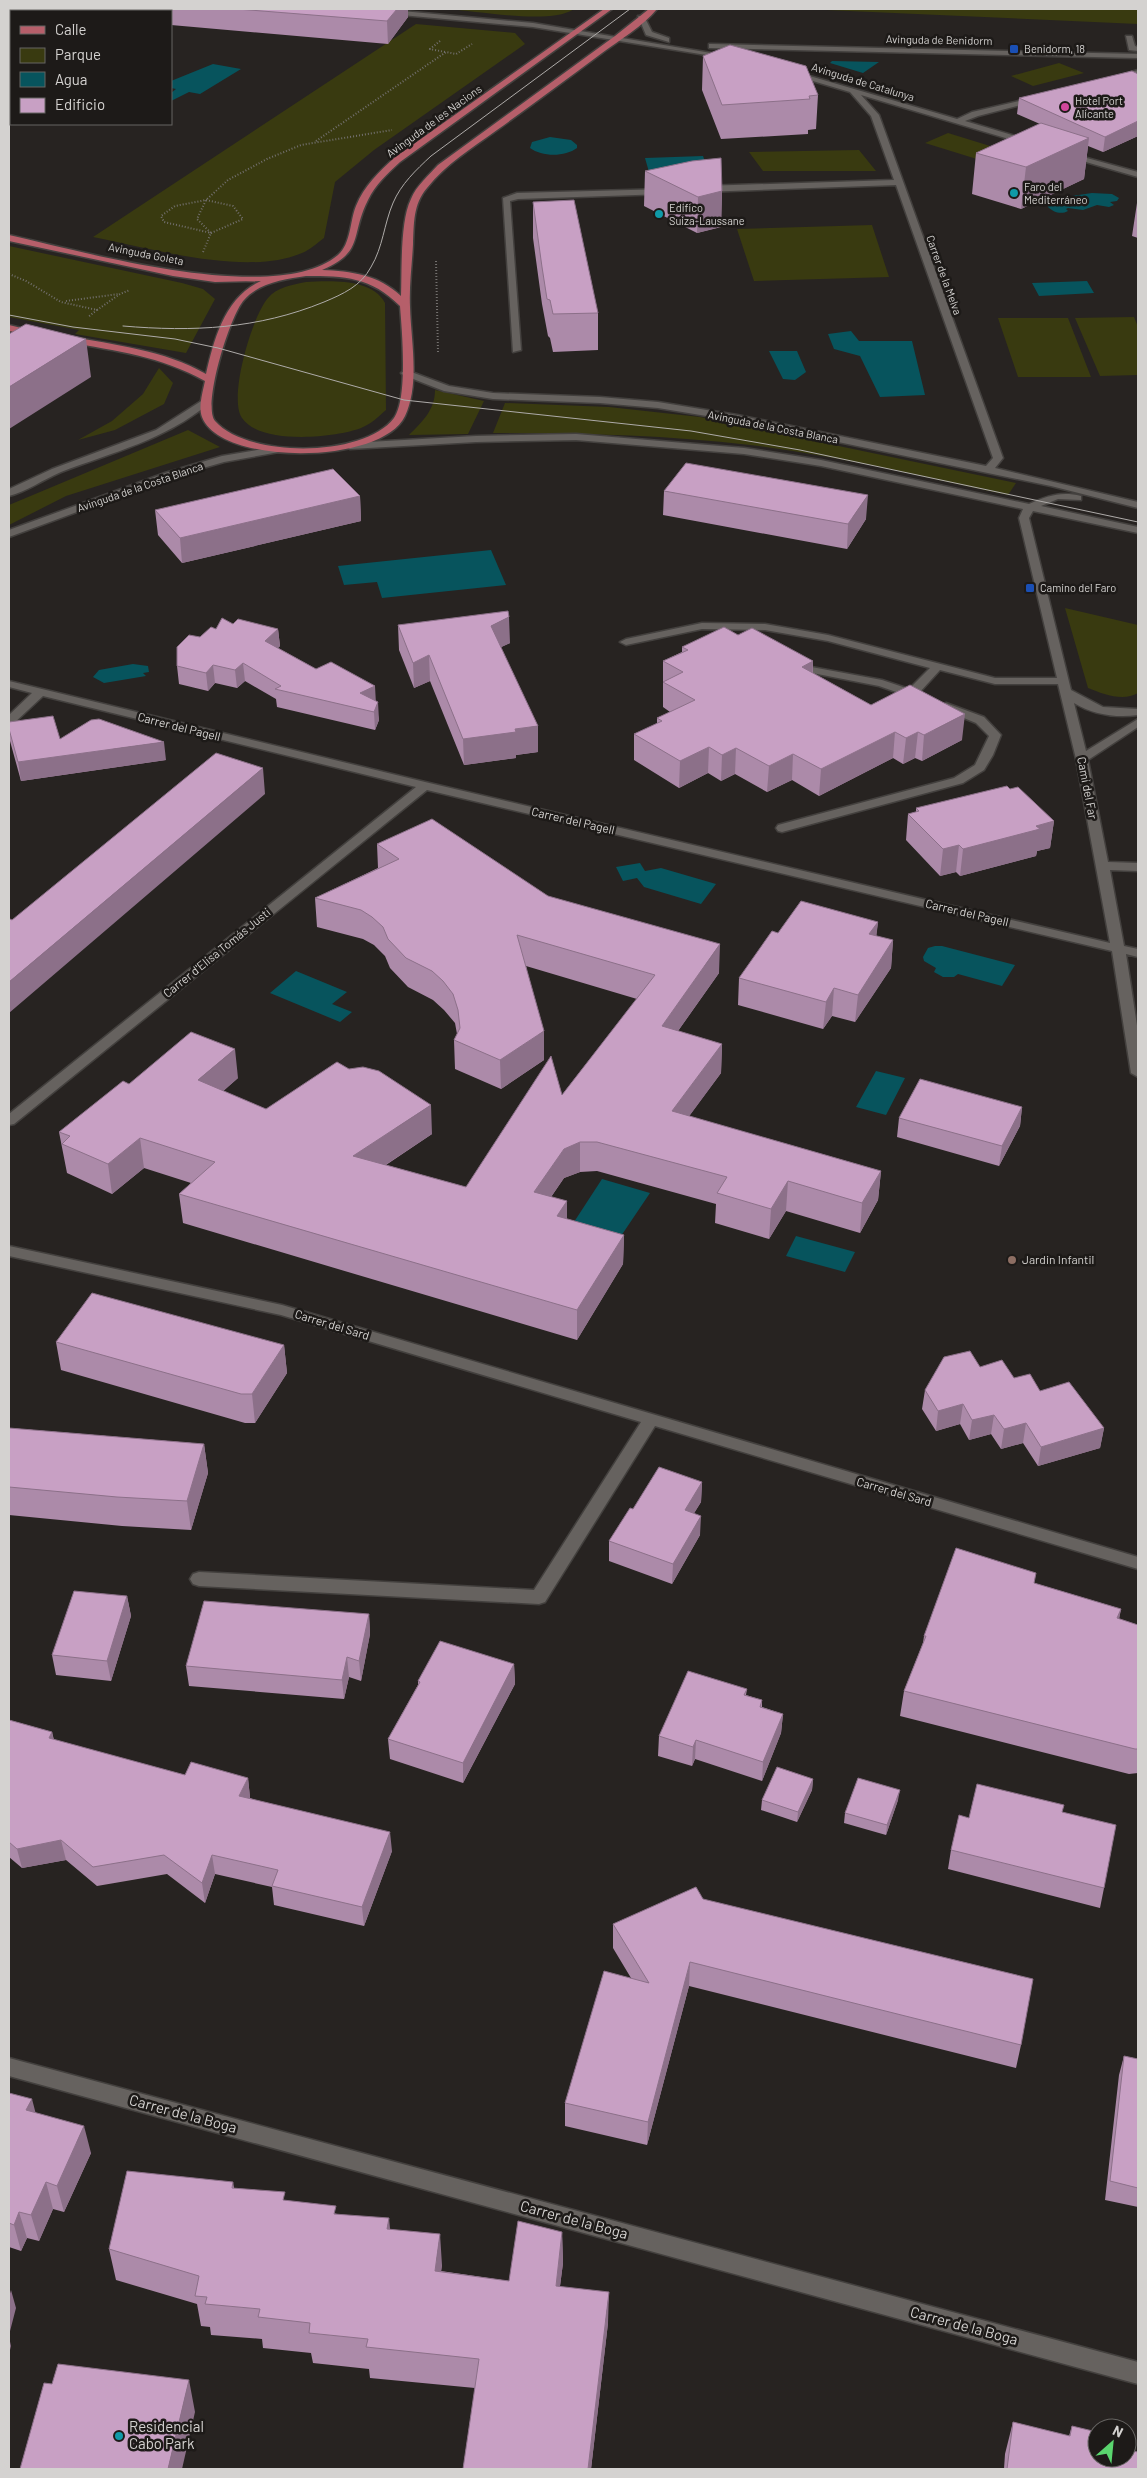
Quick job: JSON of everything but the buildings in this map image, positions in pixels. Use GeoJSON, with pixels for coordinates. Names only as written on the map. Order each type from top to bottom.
{"type":"FeatureCollection","features":[{"type":"Feature","properties":{"kind":"main road","name":"Avinguda de les Nacions"},"geometry":{"type":"LineString","coordinates":[[306,273],[336,262],[348,252],[360,206],[373,182],[397,160],[608,9]]}},
{"type":"Feature","properties":{"kind":"main road"},"geometry":{"type":"LineString","coordinates":[[405,305],[390,289],[365,278],[339,273],[306,273],[281,278],[258,286],[241,298],[231,311],[206,401],[206,415],[213,426],[231,438],[275,450],[311,451],[350,446],[374,438],[389,429],[399,417],[404,400],[406,373],[405,305],[410,256],[410,215],[415,198],[442,166],[618,38],[653,9]]}},
{"type":"Feature","properties":{"kind":"main road","name":"Avinguda Goleta"},"geometry":{"type":"LineString","coordinates":[[9,238],[182,274],[215,279],[281,278]]}},
{"type":"Feature","properties":{"kind":"main road"},"geometry":{"type":"LineString","coordinates":[[9,328],[147,354],[183,365],[211,381]]}},
{"type":"Feature","properties":{"kind":"street"},"geometry":{"type":"LineString","coordinates":[[358,9],[533,25],[742,59]]}},
{"type":"Feature","properties":{"kind":"street"},"geometry":{"type":"LineString","coordinates":[[641,18],[649,33],[689,45]]}},
{"type":"Feature","properties":{"kind":"street"},"geometry":{"type":"LineString","coordinates":[[1129,38],[1132,48],[1138,49]]}},
{"type":"Feature","properties":{"kind":"street","name":"Avinguda de Benidorm"},"geometry":{"type":"LineString","coordinates":[[634,40],[689,45],[1138,56]]}},
{"type":"Feature","properties":{"kind":"street","name":"Avinguda de Benidorm"},"geometry":{"type":"LineString","coordinates":[[790,64],[830,48]]}},
{"type":"Feature","properties":{"kind":"street","name":"Avinguda de Catalunya"},"geometry":{"type":"LineString","coordinates":[[790,64],[795,73],[1034,144]]}},
{"type":"Feature","properties":{"kind":"street"},"geometry":{"type":"LineString","coordinates":[[1110,80],[1138,72]]}},
{"type":"Feature","properties":{"kind":"street","name":"Carrer de la Melva"},"geometry":{"type":"LineString","coordinates":[[853,91],[875,115],[998,458],[988,471]]}},
{"type":"Feature","properties":{"kind":"street"},"geometry":{"type":"LineString","coordinates":[[958,122],[976,114],[1042,96]]}},
{"type":"Feature","properties":{"kind":"street"},"geometry":{"type":"LineString","coordinates":[[1062,153],[1138,175]]}},
{"type":"Feature","properties":{"kind":"street"},"geometry":{"type":"LineString","coordinates":[[693,190],[899,182]]}},
{"type":"Feature","properties":{"kind":"street"},"geometry":{"type":"LineString","coordinates":[[516,350],[506,200],[517,196],[674,191]]}},
{"type":"Feature","properties":{"kind":"street","name":"Avinguda de la Costa Blanca"},"geometry":{"type":"LineString","coordinates":[[406,373],[447,389],[493,396],[600,400],[658,406],[737,418],[1138,505]]}},
{"type":"Feature","properties":{"kind":"street"},"geometry":{"type":"LineString","coordinates":[[9,493],[70,465],[172,427],[190,416],[206,401]]}},
{"type":"Feature","properties":{"kind":"street"},"geometry":{"type":"LineString","coordinates":[[350,446],[476,439],[567,438],[656,442],[744,450],[821,463],[1138,530]]}},
{"type":"Feature","properties":{"kind":"street","name":"Avinguda de la Costa Blanca"},"geometry":{"type":"LineString","coordinates":[[9,534],[84,505],[178,473],[223,459],[275,450]]}},
{"type":"Feature","properties":{"kind":"street","name":"Avinguda de la Costa Blanca"},"geometry":{"type":"LineString","coordinates":[[1029,507],[1057,496],[1138,505]]}},
{"type":"Feature","properties":{"kind":"street","name":"Camí del Far"},"geometry":{"type":"LineString","coordinates":[[1029,507],[1024,518],[1082,759],[1118,948],[1138,1073]]}},
{"type":"Feature","properties":{"kind":"street"},"geometry":{"type":"LineString","coordinates":[[626,642],[702,626],[765,627],[828,638],[995,681],[1064,686],[1083,705],[1106,712],[1138,712]]}},
{"type":"Feature","properties":{"kind":"street"},"geometry":{"type":"LineString","coordinates":[[911,694],[938,666]]}},
{"type":"Feature","properties":{"kind":"street"},"geometry":{"type":"LineString","coordinates":[[782,828],[947,785],[966,777],[985,764],[995,735],[980,720],[882,683],[806,669]]}},
{"type":"Feature","properties":{"kind":"street","name":"Carrer del Pagell"},"geometry":{"type":"LineString","coordinates":[[9,684],[39,693],[425,786],[1138,953]]}},
{"type":"Feature","properties":{"kind":"street"},"geometry":{"type":"LineString","coordinates":[[9,721],[39,693]]}},
{"type":"Feature","properties":{"kind":"street"},"geometry":{"type":"LineString","coordinates":[[1082,759],[1138,722]]}},
{"type":"Feature","properties":{"kind":"street","name":"Carrer d'Elisa Tomás Justi"},"geometry":{"type":"LineString","coordinates":[[9,1120],[425,786]]}},
{"type":"Feature","properties":{"kind":"street"},"geometry":{"type":"LineString","coordinates":[[1103,866],[1138,867]]}},
{"type":"Feature","properties":{"kind":"street","name":"Carrer del Sard"},"geometry":{"type":"LineString","coordinates":[[9,1251],[282,1310],[1138,1563]]}},
{"type":"Feature","properties":{"kind":"street"},"geometry":{"type":"LineString","coordinates":[[199,1579],[539,1596],[650,1420]]}},
{"type":"Feature","properties":{"kind":"street","name":"Carrer de la Boga"},"geometry":{"type":"LineString","coordinates":[[9,2067],[1138,2373]]}},
{"type":"Feature","properties":{"kind":"path"},"geometry":{"type":"LineString","coordinates":[[314,143],[446,52],[456,54],[474,43]]}},
{"type":"Feature","properties":{"kind":"path"},"geometry":{"type":"LineString","coordinates":[[211,233],[198,219],[206,200],[228,180],[267,159],[314,143],[394,130]]}},
{"type":"Feature","properties":{"kind":"path"},"geometry":{"type":"LineString","coordinates":[[206,200],[230,203],[240,211],[243,219],[211,233],[185,229],[164,222],[160,216],[166,209],[174,206],[206,200]]}},
{"type":"Feature","properties":{"kind":"path"},"geometry":{"type":"LineString","coordinates":[[200,258],[211,233]]}},
{"type":"Feature","properties":{"kind":"path"},"geometry":{"type":"LineString","coordinates":[[410,256],[436,254],[438,360]]}},
{"type":"Feature","properties":{"kind":"path"},"geometry":{"type":"LineString","coordinates":[[9,274],[26,281],[61,302],[97,310],[86,318]]}},
{"type":"Feature","properties":{"kind":"path"},"geometry":{"type":"LineString","coordinates":[[61,302],[120,294]]}},
{"type":"Feature","properties":{"kind":"green space"},"geometry":{"type":"Polygon","coordinates":[[[448,9],[574,9],[563,14],[532,17],[448,9]]]}},
{"type":"Feature","properties":{"kind":"green space"},"geometry":{"type":"Polygon","coordinates":[[[804,9],[1138,9],[1138,24],[804,9]]]}},
{"type":"Feature","properties":{"kind":"green space"},"geometry":{"type":"Polygon","coordinates":[[[416,24],[515,33],[525,44],[374,150],[335,182],[324,238],[311,248],[302,253],[279,260],[254,262],[227,261],[170,253],[93,237],[416,24]]]}},
{"type":"Feature","properties":{"kind":"green space"},"geometry":{"type":"Polygon","coordinates":[[[1059,63],[1084,73],[1033,86],[1011,76],[1059,63]]]}},
{"type":"Feature","properties":{"kind":"green space"},"geometry":{"type":"Polygon","coordinates":[[[948,133],[1003,150],[980,160],[925,143],[948,133]]]}},
{"type":"Feature","properties":{"kind":"green space"},"geometry":{"type":"Polygon","coordinates":[[[859,150],[876,171],[763,171],[749,152],[859,150]]]}},
{"type":"Feature","properties":{"kind":"green space"},"geometry":{"type":"Polygon","coordinates":[[[872,225],[889,277],[754,281],[737,229],[872,225]]]}},
{"type":"Feature","properties":{"kind":"green space"},"geometry":{"type":"Polygon","coordinates":[[[9,246],[182,283],[203,289],[215,299],[186,353],[75,334],[79,330],[9,317],[9,246]]]}},
{"type":"Feature","properties":{"kind":"green space"},"geometry":{"type":"Polygon","coordinates":[[[327,281],[361,285],[379,295],[385,303],[386,410],[361,428],[349,432],[317,436],[281,436],[251,427],[242,418],[238,408],[240,376],[244,357],[255,322],[262,308],[268,298],[276,291],[306,282],[327,281]]]}},
{"type":"Feature","properties":{"kind":"green space"},"geometry":{"type":"Polygon","coordinates":[[[1134,317],[1138,327],[1138,375],[1100,376],[1075,318],[1134,317]]]}},
{"type":"Feature","properties":{"kind":"green space"},"geometry":{"type":"Polygon","coordinates":[[[998,318],[1068,318],[1091,377],[1018,377],[998,318]]]}},
{"type":"Feature","properties":{"kind":"green space"},"geometry":{"type":"Polygon","coordinates":[[[159,368],[173,383],[164,404],[115,430],[78,440],[112,421],[143,394],[159,368]]]}},
{"type":"Feature","properties":{"kind":"green space"},"geometry":{"type":"Polygon","coordinates":[[[435,390],[484,401],[468,434],[409,435],[430,410],[435,390]]]}},
{"type":"Feature","properties":{"kind":"green space"},"geometry":{"type":"Polygon","coordinates":[[[505,403],[609,407],[700,417],[1016,483],[1008,495],[815,454],[750,445],[622,435],[493,433],[505,403]]]}},
{"type":"Feature","properties":{"kind":"green space"},"geometry":{"type":"Polygon","coordinates":[[[188,430],[220,447],[66,496],[9,525],[9,505],[188,430]]]}},
{"type":"Feature","properties":{"kind":"green space"},"geometry":{"type":"Polygon","coordinates":[[[1065,608],[1138,625],[1138,693],[1132,696],[1120,697],[1106,695],[1088,688],[1065,608]]]}},
{"type":"Feature","properties":{"kind":"water"},"geometry":{"type":"Polygon","coordinates":[[[832,61],[879,62],[863,73],[830,63],[832,61]]]}},
{"type":"Feature","properties":{"kind":"water"},"geometry":{"type":"Polygon","coordinates":[[[213,64],[241,69],[200,94],[189,92],[172,100],[172,92],[176,89],[172,88],[172,81],[213,64]]]}},
{"type":"Feature","properties":{"kind":"water"},"geometry":{"type":"Polygon","coordinates":[[[550,137],[571,140],[577,145],[577,148],[566,153],[554,155],[541,153],[530,148],[532,142],[550,137]]]}},
{"type":"Feature","properties":{"kind":"water"},"geometry":{"type":"Polygon","coordinates":[[[703,156],[708,170],[649,172],[645,158],[703,156]]]}},
{"type":"Feature","properties":{"kind":"water"},"geometry":{"type":"Polygon","coordinates":[[[1092,193],[1112,194],[1119,198],[1117,201],[1110,202],[1114,205],[1109,207],[1097,205],[1083,210],[1068,208],[1066,209],[1068,211],[1060,213],[1048,207],[1049,204],[1061,203],[1061,199],[1065,197],[1092,193]]]}},
{"type":"Feature","properties":{"kind":"water"},"geometry":{"type":"Polygon","coordinates":[[[1087,281],[1094,293],[1039,296],[1032,283],[1087,281]]]}},
{"type":"Feature","properties":{"kind":"water"},"geometry":{"type":"Polygon","coordinates":[[[851,331],[859,341],[912,341],[925,395],[880,397],[860,356],[834,349],[828,334],[851,331]]]}},
{"type":"Feature","properties":{"kind":"water"},"geometry":{"type":"Polygon","coordinates":[[[769,351],[797,351],[806,372],[795,380],[783,379],[769,351]]]}},
{"type":"Feature","properties":{"kind":"water"},"geometry":{"type":"Polygon","coordinates":[[[491,550],[506,585],[382,598],[377,582],[344,585],[338,566],[491,550]]]}},
{"type":"Feature","properties":{"kind":"water"},"geometry":{"type":"Polygon","coordinates":[[[133,664],[148,666],[149,672],[143,673],[146,676],[104,683],[93,677],[99,670],[133,664]]]}},
{"type":"Feature","properties":{"kind":"water"},"geometry":{"type":"Polygon","coordinates":[[[640,863],[645,871],[661,868],[716,884],[701,904],[644,887],[637,878],[623,881],[616,867],[640,863]]]}},
{"type":"Feature","properties":{"kind":"water"},"geometry":{"type":"Polygon","coordinates":[[[942,946],[1015,965],[1002,986],[958,974],[954,977],[943,977],[934,972],[936,968],[924,961],[923,957],[928,948],[942,946]]]}},
{"type":"Feature","properties":{"kind":"water"},"geometry":{"type":"Polygon","coordinates":[[[296,971],[347,992],[332,1004],[352,1012],[340,1022],[270,993],[296,971]]]}},
{"type":"Feature","properties":{"kind":"water"},"geometry":{"type":"Polygon","coordinates":[[[876,1071],[905,1078],[886,1115],[856,1107],[876,1071]]]}},
{"type":"Feature","properties":{"kind":"water"},"geometry":{"type":"Polygon","coordinates":[[[602,1179],[650,1193],[621,1236],[574,1222],[602,1179]]]}},
{"type":"Feature","properties":{"kind":"water"},"geometry":{"type":"Polygon","coordinates":[[[796,1236],[855,1252],[845,1272],[786,1256],[796,1236]]]}},
{"type":"Feature","properties":{"kind":"tram line"},"geometry":{"type":"LineString","coordinates":[[123,326],[175,329],[250,323],[299,311],[351,289],[367,274],[375,259],[396,196],[420,167],[431,156],[630,9]]}},
{"type":"Feature","properties":{"kind":"tram line"},"geometry":{"type":"LineString","coordinates":[[9,315],[73,327],[175,339],[218,348],[404,400],[691,431],[800,450],[1138,522]]}},
{"type":"Feature","properties":{"kind":"place","name":"Benidorm, 18"},"geometry":{"type":"Point","coordinates":[1014,49]}},
{"type":"Feature","properties":{"kind":"place","name":"Hotel Port Alicante"},"geometry":{"type":"Point","coordinates":[1065,107]}},
{"type":"Feature","properties":{"kind":"place","name":"Faro del Mediterráneo"},"geometry":{"type":"Point","coordinates":[1014,193]}},
{"type":"Feature","properties":{"kind":"place","name":"Edifico Suiza-Laussane"},"geometry":{"type":"Point","coordinates":[659,214]}},
{"type":"Feature","properties":{"kind":"place","name":"Camino del Faro"},"geometry":{"type":"Point","coordinates":[1030,588]}},
{"type":"Feature","properties":{"kind":"place","name":"Jardin Infantil"},"geometry":{"type":"Point","coordinates":[1012,1260]}},
{"type":"Feature","properties":{"kind":"place","name":"Residencial Cabo Park"},"geometry":{"type":"Point","coordinates":[119,2436]}}]}
